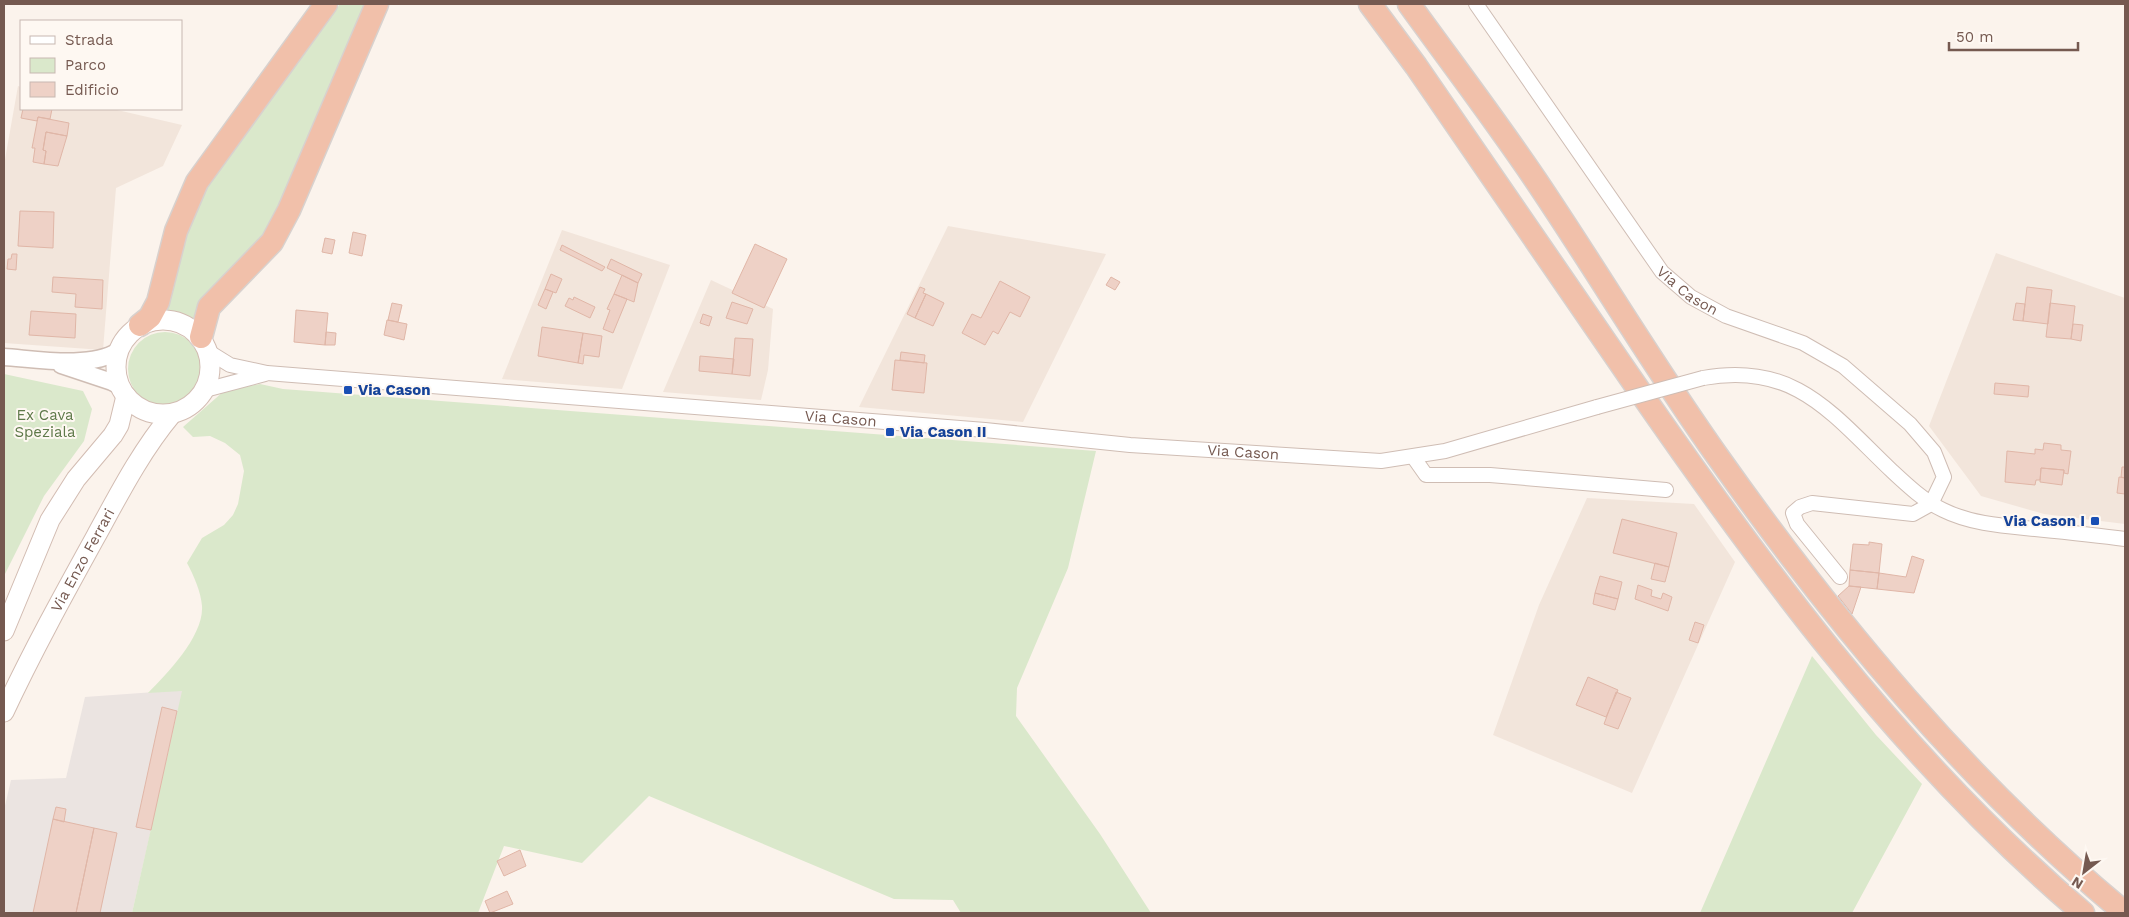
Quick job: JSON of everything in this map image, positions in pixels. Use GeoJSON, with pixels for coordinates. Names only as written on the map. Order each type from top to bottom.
{"type":"FeatureCollection","features":[{"type":"Feature","properties":{"kind":"highway"},"geometry":{"type":"LineString","coordinates":[[140,325],[150,317],[158,302],[176,231],[197,182],[326,4]]}},
{"type":"Feature","properties":{"kind":"highway"},"geometry":{"type":"LineString","coordinates":[[205,345],[209,307],[272,242],[289,210],[377,4]]}},
{"type":"Feature","properties":{"kind":"highway"},"geometry":{"type":"LineString","coordinates":[[1370,4],[1416,66],[1693,469],[1834,657],[1922,758],[1979,818],[2038,875],[2083,913]]}},
{"type":"Feature","properties":{"kind":"highway"},"geometry":{"type":"LineString","coordinates":[[1409,4],[1533,177],[1716,455],[1813,587],[1868,656],[1938,735],[2055,851],[2125,913]]}},
{"type":"Feature","properties":{"kind":"main road"},"geometry":{"type":"LineString","coordinates":[[4,631],[50,520],[76,479],[113,435],[119,425],[122,391],[116,369],[118,351],[126,336],[140,325],[156,319],[173,320],[189,326],[205,345],[211,372],[205,390],[197,401],[185,409],[172,414],[146,412],[122,391]]}},
{"type":"Feature","properties":{"kind":"main road","name":"Via Enzo Ferrari"},"geometry":{"type":"LineString","coordinates":[[4,712],[36,645],[128,478],[154,436],[172,414]]}},
{"type":"Feature","properties":{"kind":"street","name":"Via Cason"},"geometry":{"type":"LineString","coordinates":[[1476,4],[1662,272],[1691,297],[1726,316],[1803,343],[1843,366],[1885,400],[1910,424],[1934,452],[1944,477],[1931,504]]}},
{"type":"Feature","properties":{"kind":"street","name":"Via Cason"},"geometry":{"type":"LineString","coordinates":[[205,345],[230,365],[267,373],[985,430],[1130,445],[1381,461],[1414,458],[1445,452],[1703,378],[1727,373],[1750,375],[1787,384],[1813,397],[1835,414],[1898,476],[1931,504],[1973,521],[2125,539]]}},
{"type":"Feature","properties":{"kind":"street"},"geometry":{"type":"LineString","coordinates":[[4,357],[44,360],[91,360],[108,358],[118,351]]}},
{"type":"Feature","properties":{"kind":"street"},"geometry":{"type":"LineString","coordinates":[[44,360],[112,382],[122,391]]}},
{"type":"Feature","properties":{"kind":"street","name":"Via Cason"},"geometry":{"type":"LineString","coordinates":[[205,390],[267,373]]}},
{"type":"Feature","properties":{"kind":"street"},"geometry":{"type":"LineString","coordinates":[[1414,458],[1426,475],[1490,475],[1666,490]]}},
{"type":"Feature","properties":{"kind":"street"},"geometry":{"type":"LineString","coordinates":[[1840,577],[1797,524],[1793,514],[1800,507],[1819,504],[1913,514],[1931,504]]}},
{"type":"Feature","properties":{"kind":"shaded area"},"geometry":{"type":"Polygon","coordinates":[[[18,86],[20,87],[20,110],[117,110],[182,125],[163,166],[116,188],[103,350],[4,343],[4,165],[18,86]]]}},
{"type":"Feature","properties":{"kind":"shaded area"},"geometry":{"type":"Polygon","coordinates":[[[948,226],[1106,254],[1023,422],[859,407],[948,226]]]}},
{"type":"Feature","properties":{"kind":"shaded area"},"geometry":{"type":"Polygon","coordinates":[[[562,230],[670,265],[622,389],[502,379],[562,230]]]}},
{"type":"Feature","properties":{"kind":"shaded area"},"geometry":{"type":"Polygon","coordinates":[[[1996,253],[2125,298],[2125,524],[2044,514],[1981,496],[1929,426],[1996,253]]]}},
{"type":"Feature","properties":{"kind":"shaded area"},"geometry":{"type":"Polygon","coordinates":[[[711,280],[773,309],[768,370],[761,400],[663,392],[711,280]]]}},
{"type":"Feature","properties":{"kind":"shaded area"},"geometry":{"type":"Polygon","coordinates":[[[1587,498],[1694,504],[1735,562],[1632,793],[1493,735],[1539,605],[1587,498]]]}},
{"type":"Feature","properties":{"kind":"shaded area"},"geometry":{"type":"Polygon","coordinates":[[[183,690],[132,913],[4,913],[4,810],[11,780],[66,778],[85,697],[183,690]]]}},
{"type":"Feature","properties":{"kind":"green space"},"geometry":{"type":"Polygon","coordinates":[[[340,4],[369,4],[278,214],[263,239],[197,322],[165,311],[175,260],[200,198],[224,162],[340,4]]]}},
{"type":"Feature","properties":{"kind":"green space"},"geometry":{"type":"Polygon","coordinates":[[[165,332],[179,335],[191,343],[199,355],[202,369],[199,383],[191,395],[179,403],[165,406],[151,403],[139,395],[131,383],[128,369],[131,355],[139,343],[151,335],[165,332]]]}},
{"type":"Feature","properties":{"kind":"green space","name":"Ex Cava Speziala"},"geometry":{"type":"Polygon","coordinates":[[[4,374],[83,391],[92,409],[84,441],[44,496],[4,576],[4,374]]]}},
{"type":"Feature","properties":{"kind":"green space"},"geometry":{"type":"Polygon","coordinates":[[[260,384],[283,389],[1096,451],[1068,568],[1017,688],[1016,716],[1100,834],[1151,913],[961,913],[953,900],[894,899],[649,796],[582,863],[504,846],[478,913],[132,913],[182,691],[148,693],[183,654],[197,630],[202,606],[197,584],[187,563],[202,538],[224,525],[233,515],[238,504],[244,471],[240,455],[225,443],[210,436],[193,437],[183,427],[224,391],[260,384]]]}},
{"type":"Feature","properties":{"kind":"green space"},"geometry":{"type":"Polygon","coordinates":[[[1812,656],[1876,735],[1922,784],[1852,913],[1700,913],[1812,656]]]}},
{"type":"Feature","properties":{"kind":"building"},"geometry":{"type":"Polygon","coordinates":[[[23,110],[52,110],[50,119],[38,117],[37,121],[21,118],[23,110]]]}},
{"type":"Feature","properties":{"kind":"building"},"geometry":{"type":"Polygon","coordinates":[[[38,117],[69,123],[67,136],[46,132],[43,150],[46,151],[44,164],[33,162],[35,148],[32,148],[38,117]]]}},
{"type":"Feature","properties":{"kind":"building"},"geometry":{"type":"Polygon","coordinates":[[[46,132],[67,136],[58,166],[44,164],[46,151],[43,150],[46,132]]]}},
{"type":"Feature","properties":{"kind":"building"},"geometry":{"type":"Polygon","coordinates":[[[20,211],[54,212],[53,248],[18,246],[20,211]]]}},
{"type":"Feature","properties":{"kind":"building"},"geometry":{"type":"Polygon","coordinates":[[[353,232],[366,235],[362,256],[349,253],[353,232]]]}},
{"type":"Feature","properties":{"kind":"building"},"geometry":{"type":"Polygon","coordinates":[[[325,238],[335,240],[332,254],[322,252],[325,238]]]}},
{"type":"Feature","properties":{"kind":"building"},"geometry":{"type":"Polygon","coordinates":[[[755,244],[787,259],[764,308],[732,293],[755,244]]]}},
{"type":"Feature","properties":{"kind":"building"},"geometry":{"type":"Polygon","coordinates":[[[562,245],[605,267],[602,271],[560,250],[562,245]]]}},
{"type":"Feature","properties":{"kind":"building"},"geometry":{"type":"Polygon","coordinates":[[[12,254],[17,254],[16,270],[7,269],[8,259],[11,259],[12,254]]]}},
{"type":"Feature","properties":{"kind":"building"},"geometry":{"type":"Polygon","coordinates":[[[611,259],[642,274],[638,283],[607,268],[611,259]]]}},
{"type":"Feature","properties":{"kind":"building"},"geometry":{"type":"Polygon","coordinates":[[[551,274],[562,279],[556,293],[545,289],[551,274]]]}},
{"type":"Feature","properties":{"kind":"building"},"geometry":{"type":"Polygon","coordinates":[[[622,275],[638,283],[634,302],[614,294],[622,275]]]}},
{"type":"Feature","properties":{"kind":"building"},"geometry":{"type":"Polygon","coordinates":[[[53,277],[103,280],[102,309],[75,307],[76,294],[52,292],[53,277]]]}},
{"type":"Feature","properties":{"kind":"building"},"geometry":{"type":"Polygon","coordinates":[[[1111,277],[1120,282],[1115,290],[1106,285],[1111,277]]]}},
{"type":"Feature","properties":{"kind":"building"},"geometry":{"type":"Polygon","coordinates":[[[1000,281],[1030,297],[1020,317],[1010,312],[998,334],[993,331],[985,345],[962,333],[972,314],[981,318],[1000,281]]]}},
{"type":"Feature","properties":{"kind":"building"},"geometry":{"type":"Polygon","coordinates":[[[920,287],[925,289],[923,293],[926,294],[915,318],[907,314],[920,287]]]}},
{"type":"Feature","properties":{"kind":"building"},"geometry":{"type":"Polygon","coordinates":[[[2027,287],[2052,290],[2048,324],[2023,321],[2027,287]]]}},
{"type":"Feature","properties":{"kind":"building"},"geometry":{"type":"Polygon","coordinates":[[[545,289],[553,292],[546,309],[538,305],[545,289]]]}},
{"type":"Feature","properties":{"kind":"building"},"geometry":{"type":"Polygon","coordinates":[[[614,294],[627,299],[613,333],[603,329],[610,310],[607,309],[614,294]]]}},
{"type":"Feature","properties":{"kind":"building"},"geometry":{"type":"Polygon","coordinates":[[[926,294],[944,303],[933,326],[915,318],[926,294]]]}},
{"type":"Feature","properties":{"kind":"building"},"geometry":{"type":"Polygon","coordinates":[[[574,297],[595,307],[590,318],[565,306],[569,298],[573,300],[574,297]]]}},
{"type":"Feature","properties":{"kind":"building"},"geometry":{"type":"Polygon","coordinates":[[[732,302],[753,309],[747,324],[726,318],[732,302]]]}},
{"type":"Feature","properties":{"kind":"building"},"geometry":{"type":"Polygon","coordinates":[[[392,303],[402,305],[398,322],[388,320],[392,303]]]}},
{"type":"Feature","properties":{"kind":"building"},"geometry":{"type":"Polygon","coordinates":[[[2016,303],[2025,304],[2023,321],[2013,320],[2016,303]]]}},
{"type":"Feature","properties":{"kind":"building"},"geometry":{"type":"Polygon","coordinates":[[[2050,303],[2075,306],[2071,339],[2046,337],[2050,303]]]}},
{"type":"Feature","properties":{"kind":"building"},"geometry":{"type":"Polygon","coordinates":[[[296,310],[328,313],[325,345],[294,342],[296,310]]]}},
{"type":"Feature","properties":{"kind":"building"},"geometry":{"type":"Polygon","coordinates":[[[31,311],[76,314],[75,338],[29,335],[31,311]]]}},
{"type":"Feature","properties":{"kind":"building"},"geometry":{"type":"Polygon","coordinates":[[[703,314],[712,317],[709,326],[700,323],[703,314]]]}},
{"type":"Feature","properties":{"kind":"building"},"geometry":{"type":"Polygon","coordinates":[[[387,320],[407,324],[404,340],[384,335],[387,320]]]}},
{"type":"Feature","properties":{"kind":"building"},"geometry":{"type":"Polygon","coordinates":[[[2073,324],[2083,325],[2081,341],[2071,339],[2073,324]]]}},
{"type":"Feature","properties":{"kind":"building"},"geometry":{"type":"Polygon","coordinates":[[[542,327],[583,333],[578,363],[538,356],[542,327]]]}},
{"type":"Feature","properties":{"kind":"building"},"geometry":{"type":"Polygon","coordinates":[[[326,332],[336,333],[335,345],[325,345],[326,332]]]}},
{"type":"Feature","properties":{"kind":"building"},"geometry":{"type":"Polygon","coordinates":[[[583,333],[602,336],[599,357],[584,355],[583,364],[578,363],[583,333]]]}},
{"type":"Feature","properties":{"kind":"building"},"geometry":{"type":"Polygon","coordinates":[[[735,338],[753,339],[750,376],[732,374],[735,338]]]}},
{"type":"Feature","properties":{"kind":"building"},"geometry":{"type":"Polygon","coordinates":[[[901,352],[925,355],[924,363],[900,360],[901,352]]]}},
{"type":"Feature","properties":{"kind":"building"},"geometry":{"type":"Polygon","coordinates":[[[700,356],[734,359],[732,374],[699,371],[700,356]]]}},
{"type":"Feature","properties":{"kind":"building"},"geometry":{"type":"Polygon","coordinates":[[[895,360],[927,363],[924,393],[892,390],[895,360]]]}},
{"type":"Feature","properties":{"kind":"building"},"geometry":{"type":"Polygon","coordinates":[[[1995,383],[2029,386],[2028,397],[1994,394],[1995,383]]]}},
{"type":"Feature","properties":{"kind":"building"},"geometry":{"type":"Polygon","coordinates":[[[2044,443],[2061,445],[2061,450],[2071,451],[2068,474],[2064,473],[2064,470],[2041,468],[2040,480],[2036,480],[2035,485],[2005,482],[2007,451],[2035,454],[2035,449],[2043,450],[2044,443]]]}},
{"type":"Feature","properties":{"kind":"building"},"geometry":{"type":"Polygon","coordinates":[[[2122,467],[2125,467],[2125,478],[2121,477],[2122,467]]]}},
{"type":"Feature","properties":{"kind":"building"},"geometry":{"type":"Polygon","coordinates":[[[2041,468],[2064,470],[2062,485],[2040,482],[2041,468]]]}},
{"type":"Feature","properties":{"kind":"building"},"geometry":{"type":"Polygon","coordinates":[[[2119,477],[2125,478],[2125,494],[2117,493],[2119,477]]]}},
{"type":"Feature","properties":{"kind":"building"},"geometry":{"type":"Polygon","coordinates":[[[1622,519],[1677,533],[1669,567],[1613,553],[1622,519]]]}},
{"type":"Feature","properties":{"kind":"building"},"geometry":{"type":"Polygon","coordinates":[[[1869,542],[1882,544],[1879,573],[1850,570],[1853,544],[1869,545],[1869,542]]]}},
{"type":"Feature","properties":{"kind":"building"},"geometry":{"type":"Polygon","coordinates":[[[1912,556],[1924,560],[1914,593],[1877,589],[1879,573],[1906,577],[1912,556]]]}},
{"type":"Feature","properties":{"kind":"building"},"geometry":{"type":"Polygon","coordinates":[[[1655,563],[1669,567],[1665,582],[1651,579],[1655,563]]]}},
{"type":"Feature","properties":{"kind":"building"},"geometry":{"type":"Polygon","coordinates":[[[1850,570],[1879,573],[1877,589],[1849,586],[1850,570]]]}},
{"type":"Feature","properties":{"kind":"building"},"geometry":{"type":"Polygon","coordinates":[[[1600,576],[1622,582],[1618,599],[1595,593],[1600,576]]]}},
{"type":"Feature","properties":{"kind":"building"},"geometry":{"type":"Polygon","coordinates":[[[1638,585],[1652,590],[1651,596],[1661,599],[1663,593],[1672,597],[1668,611],[1635,599],[1638,585]]]}},
{"type":"Feature","properties":{"kind":"building"},"geometry":{"type":"Polygon","coordinates":[[[1849,586],[1861,587],[1852,614],[1838,596],[1849,586]]]}},
{"type":"Feature","properties":{"kind":"building"},"geometry":{"type":"Polygon","coordinates":[[[1595,593],[1618,599],[1615,610],[1593,604],[1595,593]]]}},
{"type":"Feature","properties":{"kind":"building"},"geometry":{"type":"Polygon","coordinates":[[[1695,622],[1704,625],[1698,643],[1689,640],[1695,622]]]}},
{"type":"Feature","properties":{"kind":"building"},"geometry":{"type":"Polygon","coordinates":[[[1588,677],[1618,690],[1606,717],[1576,705],[1588,677]]]}},
{"type":"Feature","properties":{"kind":"building"},"geometry":{"type":"Polygon","coordinates":[[[1616,692],[1631,698],[1618,729],[1604,724],[1616,692]]]}},
{"type":"Feature","properties":{"kind":"building"},"geometry":{"type":"Polygon","coordinates":[[[162,707],[177,711],[151,830],[136,827],[162,707]]]}},
{"type":"Feature","properties":{"kind":"building"},"geometry":{"type":"Polygon","coordinates":[[[56,807],[66,809],[64,822],[53,819],[56,807]]]}},
{"type":"Feature","properties":{"kind":"building"},"geometry":{"type":"Polygon","coordinates":[[[53,819],[94,828],[76,913],[33,913],[53,819]]]}},
{"type":"Feature","properties":{"kind":"building"},"geometry":{"type":"Polygon","coordinates":[[[94,828],[117,833],[100,913],[76,913],[94,828]]]}},
{"type":"Feature","properties":{"kind":"building"},"geometry":{"type":"Polygon","coordinates":[[[520,850],[526,866],[504,876],[497,861],[520,850]]]}},
{"type":"Feature","properties":{"kind":"building"},"geometry":{"type":"Polygon","coordinates":[[[507,891],[513,904],[490,913],[485,901],[507,891]]]}},
{"type":"Feature","properties":{"kind":"place","name":"Via Cason"},"geometry":{"type":"Point","coordinates":[348,390]}},
{"type":"Feature","properties":{"kind":"place","name":"Via Cason II"},"geometry":{"type":"Point","coordinates":[890,432]}},
{"type":"Feature","properties":{"kind":"place","name":"Via Cason I"},"geometry":{"type":"Point","coordinates":[2095,521]}}]}
